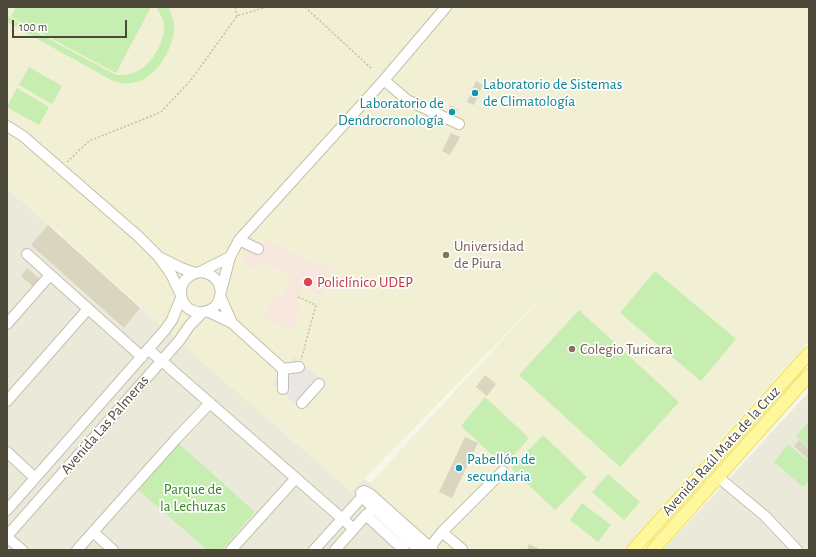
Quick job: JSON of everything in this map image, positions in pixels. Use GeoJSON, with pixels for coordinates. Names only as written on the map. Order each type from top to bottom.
{"type":"FeatureCollection","features":[{"type":"Feature","properties":{"kind":"main road","name":"Avenida Raúl Mata de la Cruz"},"geometry":{"type":"LineString","coordinates":[[633,550],[809,353]]}},
{"type":"Feature","properties":{"kind":"main road","name":"Avenida Raúl Mata de la Cruz"},"geometry":{"type":"LineString","coordinates":[[653,550],[809,375]]}},
{"type":"Feature","properties":{"kind":"street"},"geometry":{"type":"LineString","coordinates":[[204,312],[216,306],[230,257],[239,240],[384,80],[446,7]]}},
{"type":"Feature","properties":{"kind":"street"},"geometry":{"type":"LineString","coordinates":[[384,80],[407,100],[459,124]]}},
{"type":"Feature","properties":{"kind":"street"},"geometry":{"type":"LineString","coordinates":[[7,126],[23,136],[138,236],[159,257],[171,274],[187,307],[191,310],[204,312],[232,323],[283,369],[284,388]]}},
{"type":"Feature","properties":{"kind":"street"},"geometry":{"type":"LineString","coordinates":[[239,240],[258,248]]}},
{"type":"Feature","properties":{"kind":"street"},"geometry":{"type":"LineString","coordinates":[[27,254],[142,357]]}},
{"type":"Feature","properties":{"kind":"street"},"geometry":{"type":"LineString","coordinates":[[159,257],[181,268],[210,274],[214,277],[218,281],[220,294],[232,323]]}},
{"type":"Feature","properties":{"kind":"street"},"geometry":{"type":"LineString","coordinates":[[181,296],[181,288],[183,283],[190,275],[230,257]]}},
{"type":"Feature","properties":{"kind":"street"},"geometry":{"type":"LineString","coordinates":[[7,324],[50,275]]}},
{"type":"Feature","properties":{"kind":"street","name":"Avenida Las Palmeras"},"geometry":{"type":"LineString","coordinates":[[7,510],[165,330],[172,320],[181,296]]}},
{"type":"Feature","properties":{"kind":"street"},"geometry":{"type":"LineString","coordinates":[[7,401],[88,309]]}},
{"type":"Feature","properties":{"kind":"street","name":"Avenida Las Palmeras"},"geometry":{"type":"LineString","coordinates":[[7,537],[179,342],[190,325],[204,312]]}},
{"type":"Feature","properties":{"kind":"street"},"geometry":{"type":"LineString","coordinates":[[148,349],[354,529]]}},
{"type":"Feature","properties":{"kind":"street"},"geometry":{"type":"LineString","coordinates":[[283,369],[299,367]]}},
{"type":"Feature","properties":{"kind":"street"},"geometry":{"type":"LineString","coordinates":[[302,403],[319,384]]}},
{"type":"Feature","properties":{"kind":"street"},"geometry":{"type":"LineString","coordinates":[[77,550],[174,440],[210,403]]}},
{"type":"Feature","properties":{"kind":"street"},"geometry":{"type":"LineString","coordinates":[[7,452],[36,478]]}},
{"type":"Feature","properties":{"kind":"street"},"geometry":{"type":"LineString","coordinates":[[404,550],[370,512],[362,498],[361,493],[364,491],[370,494],[431,548],[442,532],[503,471]]}},
{"type":"Feature","properties":{"kind":"street"},"geometry":{"type":"LineString","coordinates":[[718,477],[765,516],[797,550]]}},
{"type":"Feature","properties":{"kind":"street"},"geometry":{"type":"LineString","coordinates":[[231,550],[296,478]]}},
{"type":"Feature","properties":{"kind":"street"},"geometry":{"type":"LineString","coordinates":[[314,550],[362,498]]}},
{"type":"Feature","properties":{"kind":"street"},"geometry":{"type":"LineString","coordinates":[[335,550],[370,512]]}},
{"type":"Feature","properties":{"kind":"street"},"geometry":{"type":"LineString","coordinates":[[370,512],[419,550]]}},
{"type":"Feature","properties":{"kind":"street"},"geometry":{"type":"LineString","coordinates":[[93,532],[114,550]]}},
{"type":"Feature","properties":{"kind":"street"},"geometry":{"type":"LineString","coordinates":[[442,532],[462,550]]}},
{"type":"Feature","properties":{"kind":"street"},"geometry":{"type":"LineString","coordinates":[[7,537],[22,550]]}},
{"type":"Feature","properties":{"kind":"path"},"geometry":{"type":"LineString","coordinates":[[235,7],[237,16]]}},
{"type":"Feature","properties":{"kind":"path"},"geometry":{"type":"LineString","coordinates":[[60,168],[89,141],[161,112],[191,80],[237,16],[267,7]]}},
{"type":"Feature","properties":{"kind":"path"},"geometry":{"type":"LineString","coordinates":[[305,7],[372,69]]}},
{"type":"Feature","properties":{"kind":"path"},"geometry":{"type":"LineString","coordinates":[[298,297],[316,305],[299,367]]}},
{"type":"Feature","properties":{"kind":"shaded area","name":"Universidad de Piura"},"geometry":{"type":"Polygon","coordinates":[[[7,7],[809,7],[809,341],[734,424],[625,550],[439,550],[370,483],[551,288],[351,492],[160,325],[130,296],[63,237],[64,235],[43,221],[7,188],[7,7]]]}},
{"type":"Feature","properties":{"kind":"shaded area"},"geometry":{"type":"Polygon","coordinates":[[[7,188],[160,325],[351,491],[363,479],[370,483],[439,550],[7,550],[7,188]]]}},
{"type":"Feature","properties":{"kind":"shaded area","name":"Policlínico UDEP"},"geometry":{"type":"Polygon","coordinates":[[[266,240],[331,270],[320,295],[303,287],[295,304],[301,307],[291,330],[265,318],[275,296],[282,299],[292,276],[260,261],[256,269],[243,263],[249,249],[260,254],[266,240]]]}},
{"type":"Feature","properties":{"kind":"shaded area"},"geometry":{"type":"Polygon","coordinates":[[[294,357],[324,382],[302,409],[272,384],[294,357]]]}},
{"type":"Feature","properties":{"kind":"shaded area"},"geometry":{"type":"Polygon","coordinates":[[[809,392],[809,550],[663,550],[809,392]]]}},
{"type":"Feature","properties":{"kind":"green space"},"geometry":{"type":"Polygon","coordinates":[[[16,7],[151,7],[116,73],[11,17],[16,7]]]}},
{"type":"Feature","properties":{"kind":"green space"},"geometry":{"type":"Polygon","coordinates":[[[156,7],[168,7],[170,11],[174,25],[171,43],[156,69],[141,81],[132,83],[113,81],[7,22],[7,14],[10,18],[116,75],[126,74],[138,71],[145,66],[153,57],[160,45],[164,33],[164,24],[156,7]]]}},
{"type":"Feature","properties":{"kind":"green space"},"geometry":{"type":"Polygon","coordinates":[[[29,67],[62,86],[52,104],[19,85],[29,67]]]}},
{"type":"Feature","properties":{"kind":"green space"},"geometry":{"type":"Polygon","coordinates":[[[17,88],[49,107],[39,125],[7,107],[17,88]]]}},
{"type":"Feature","properties":{"kind":"green space"},"geometry":{"type":"Polygon","coordinates":[[[655,271],[736,339],[701,381],[620,313],[655,271]]]}},
{"type":"Feature","properties":{"kind":"green space"},"geometry":{"type":"Polygon","coordinates":[[[579,310],[679,402],[620,467],[519,375],[579,310]]]}},
{"type":"Feature","properties":{"kind":"green space"},"geometry":{"type":"Polygon","coordinates":[[[485,397],[529,438],[504,466],[461,426],[485,397]]]}},
{"type":"Feature","properties":{"kind":"green space"},"geometry":{"type":"Polygon","coordinates":[[[809,422],[809,448],[796,436],[809,422]]]}},
{"type":"Feature","properties":{"kind":"green space"},"geometry":{"type":"Polygon","coordinates":[[[543,435],[587,477],[555,510],[511,468],[543,435]]]}},
{"type":"Feature","properties":{"kind":"green space","name":"Parque de la Lechuzas"},"geometry":{"type":"Polygon","coordinates":[[[175,440],[255,512],[222,550],[207,550],[134,486],[175,440]]]}},
{"type":"Feature","properties":{"kind":"green space"},"geometry":{"type":"Polygon","coordinates":[[[788,444],[809,462],[809,480],[803,487],[774,462],[788,444]]]}},
{"type":"Feature","properties":{"kind":"green space"},"geometry":{"type":"Polygon","coordinates":[[[608,474],[640,502],[624,520],[592,492],[608,474]]]}},
{"type":"Feature","properties":{"kind":"green space"},"geometry":{"type":"Polygon","coordinates":[[[582,503],[611,525],[598,542],[570,520],[582,503]]]}},
{"type":"Feature","properties":{"kind":"building","name":"Laboratorio de Sistemas de Climatología"},"geometry":{"type":"Polygon","coordinates":[[[476,81],[483,85],[474,105],[467,102],[476,81]]]}},
{"type":"Feature","properties":{"kind":"building","name":"Laboratorio de Dendrocronología"},"geometry":{"type":"Polygon","coordinates":[[[451,105],[458,110],[452,118],[445,113],[451,105]]]}},
{"type":"Feature","properties":{"kind":"building"},"geometry":{"type":"Polygon","coordinates":[[[451,133],[460,137],[450,155],[442,151],[451,133]]]}},
{"type":"Feature","properties":{"kind":"building"},"geometry":{"type":"Polygon","coordinates":[[[48,225],[140,308],[124,328],[31,245],[48,225]]]}},
{"type":"Feature","properties":{"kind":"building"},"geometry":{"type":"Polygon","coordinates":[[[27,268],[41,280],[35,288],[21,276],[27,268]]]}},
{"type":"Feature","properties":{"kind":"building"},"geometry":{"type":"Polygon","coordinates":[[[485,375],[496,384],[487,396],[476,387],[485,375]]]}},
{"type":"Feature","properties":{"kind":"building","name":"Pabellón de secundaria"},"geometry":{"type":"Polygon","coordinates":[[[465,437],[478,443],[452,498],[439,492],[465,437]]]}},
{"type":"Feature","properties":{"kind":"building"},"geometry":{"type":"Polygon","coordinates":[[[799,440],[809,449],[809,460],[794,446],[799,440]]]}},
{"type":"Feature","properties":{"kind":"building"},"geometry":{"type":"Polygon","coordinates":[[[529,544],[539,549],[527,550],[529,544]]]}},
{"type":"Feature","properties":{"kind":"place","name":"Laboratorio de Sistemas de Climatología"},"geometry":{"type":"Point","coordinates":[475,93]}},
{"type":"Feature","properties":{"kind":"place","name":"Laboratorio de Dendrocronología"},"geometry":{"type":"Point","coordinates":[452,112]}},
{"type":"Feature","properties":{"kind":"place","name":"Universidad de Piura"},"geometry":{"type":"Point","coordinates":[446,255]}},
{"type":"Feature","properties":{"kind":"place","name":"Policlínico UDEP"},"geometry":{"type":"Point","coordinates":[308,282]}},
{"type":"Feature","properties":{"kind":"place","name":"Colegio Turicara"},"geometry":{"type":"Point","coordinates":[572,349]}},
{"type":"Feature","properties":{"kind":"place","name":"Pabellón de secundaria"},"geometry":{"type":"Point","coordinates":[459,468]}}]}
